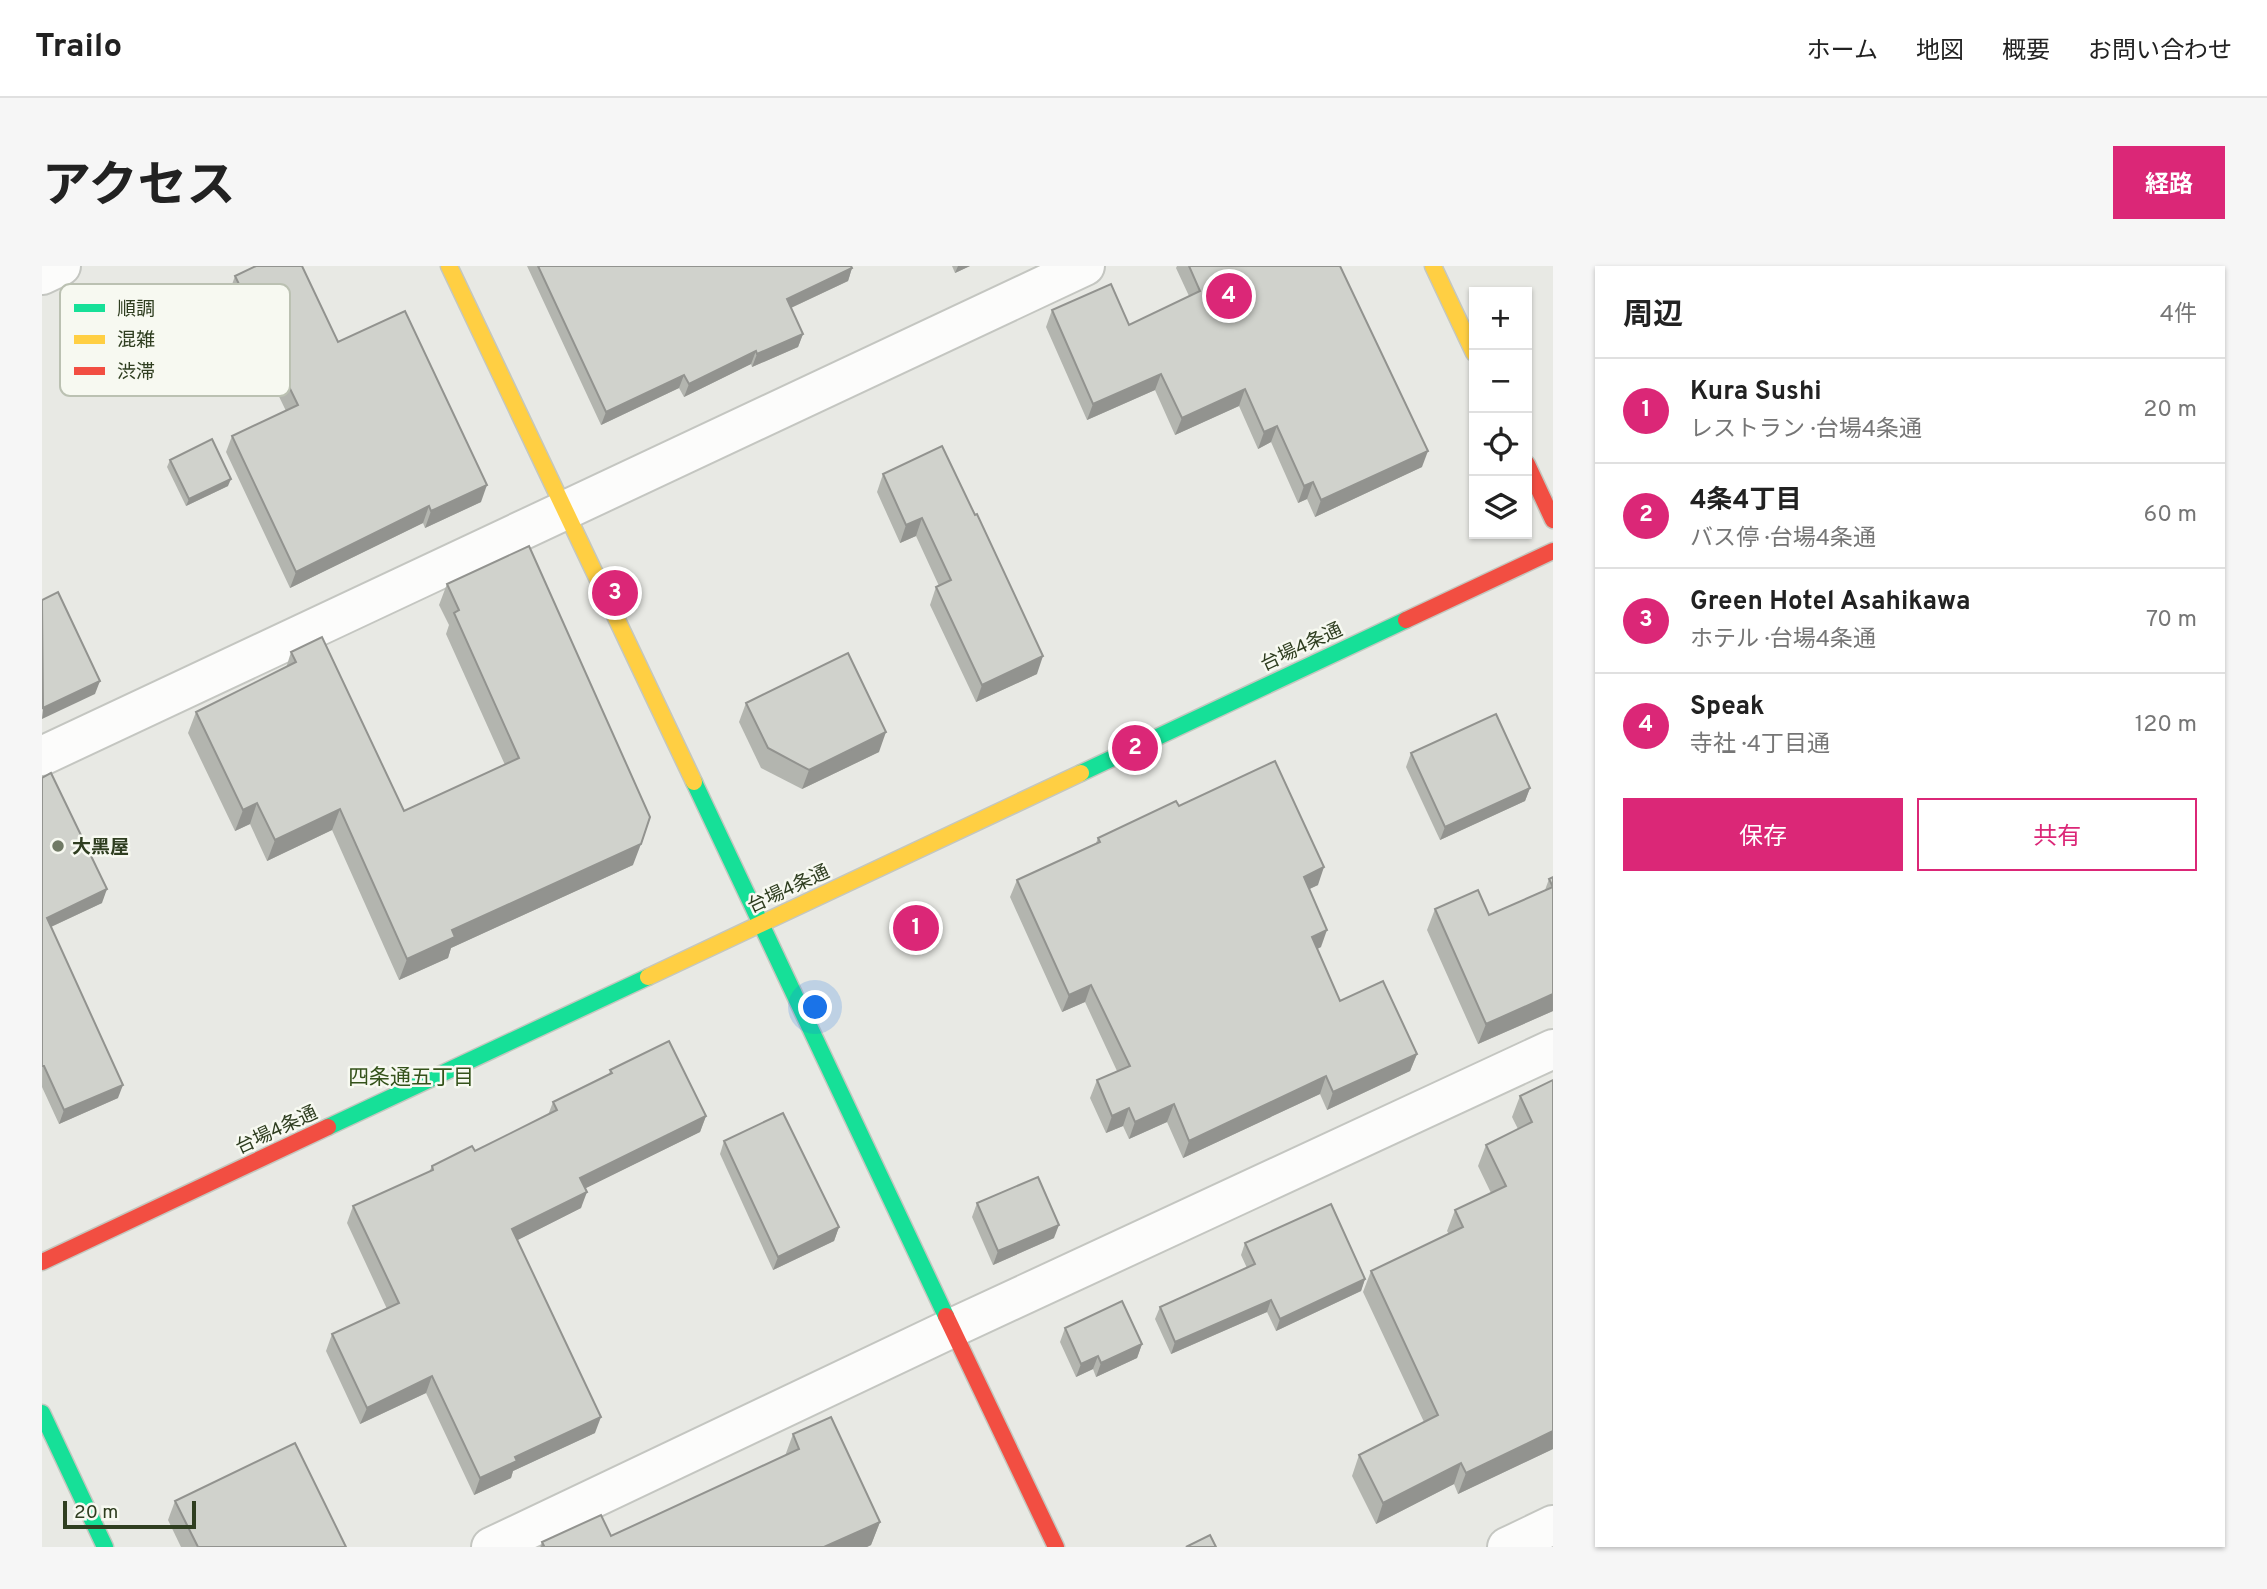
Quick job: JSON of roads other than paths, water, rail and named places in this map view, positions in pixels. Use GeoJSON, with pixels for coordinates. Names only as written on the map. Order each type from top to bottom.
{"type":"FeatureCollection","features":[{"type":"Feature","properties":{"kind":"main road"},"geometry":{"type":"LineString","coordinates":[[449,266],[1056,1547]]}},
{"type":"Feature","properties":{"kind":"main road"},"geometry":{"type":"LineString","coordinates":[[1433,266],[1473,350]]}},
{"type":"Feature","properties":{"kind":"main road"},"geometry":{"type":"LineString","coordinates":[[1532,475],[1553,520]]}},
{"type":"Feature","properties":{"kind":"main road","name":"台場4条通"},"geometry":{"type":"LineString","coordinates":[[42,1262],[1553,551]]}},
{"type":"Feature","properties":{"kind":"main road"},"geometry":{"type":"LineString","coordinates":[[42,1413],[106,1547]]}},
{"type":"Feature","properties":{"kind":"street"},"geometry":{"type":"LineString","coordinates":[[42,275],[61,266]]}},
{"type":"Feature","properties":{"kind":"street"},"geometry":{"type":"LineString","coordinates":[[42,756],[1085,266]]}},
{"type":"Feature","properties":{"kind":"street"},"geometry":{"type":"LineString","coordinates":[[491,1547],[953,1328],[1553,1049]]}},
{"type":"Feature","properties":{"kind":"street"},"geometry":{"type":"LineString","coordinates":[[1507,1547],[1553,1525]]}},
{"type":"Feature","properties":{"kind":"place","name":"Speak"},"geometry":{"type":"Point","coordinates":[1229,296]}},
{"type":"Feature","properties":{"kind":"place","name":"Green Hotel Asahikawa"},"geometry":{"type":"Point","coordinates":[615,593]}},
{"type":"Feature","properties":{"kind":"place","name":"4条4丁目"},"geometry":{"type":"Point","coordinates":[1135,748]}},
{"type":"Feature","properties":{"kind":"place","name":"大黑屋"},"geometry":{"type":"Point","coordinates":[58,846]}},
{"type":"Feature","properties":{"kind":"place","name":"Kura Sushi"},"geometry":{"type":"Point","coordinates":[916,928]}},
{"type":"Feature","properties":{"kind":"district","name":"四条通五丁目"},"geometry":{"type":"Point","coordinates":[411,1077]}}]}
